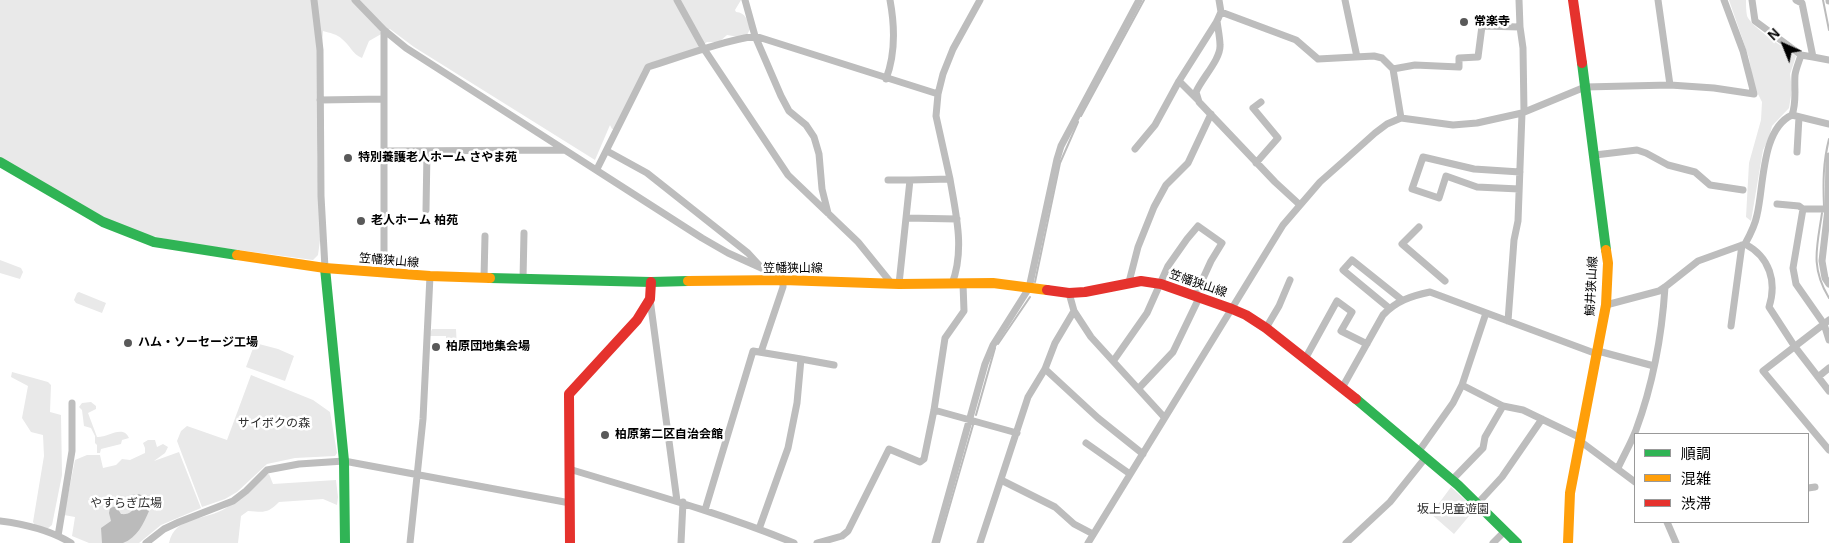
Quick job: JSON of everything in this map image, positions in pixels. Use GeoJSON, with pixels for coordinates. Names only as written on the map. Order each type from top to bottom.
{"type":"FeatureCollection","features":[{"type":"Feature","properties":{"kind":"main road","name":"鯨井狭山線"},"geometry":{"type":"LineString","coordinates":[[1568,543],[1570,492],[1606,305],[1608,263],[1595,156],[1572,0]]}},
{"type":"Feature","properties":{"kind":"main road","name":"笠幡狭山線"},"geometry":{"type":"LineString","coordinates":[[0,162],[103,222],[154,242],[182,248],[324,268],[430,276],[523,279],[651,282],[783,280],[895,284],[1000,284],[1069,293],[1085,292],[1140,280],[1161,284],[1232,308],[1266,328],[1422,454],[1478,503],[1517,543]]}},
{"type":"Feature","properties":{"kind":"main road"},"geometry":{"type":"LineString","coordinates":[[324,268],[344,461],[345,543]]}},
{"type":"Feature","properties":{"kind":"main road"},"geometry":{"type":"LineString","coordinates":[[570,543],[569,394],[638,320],[650,299],[651,282]]}},
{"type":"Feature","properties":{"kind":"street"},"geometry":{"type":"LineString","coordinates":[[314,0],[320,50],[321,196],[324,268]]}},
{"type":"Feature","properties":{"kind":"street"},"geometry":{"type":"LineString","coordinates":[[355,0],[384,30],[406,48],[715,246],[774,272],[783,280],[783,287],[761,352]]}},
{"type":"Feature","properties":{"kind":"street"},"geometry":{"type":"LineString","coordinates":[[677,0],[704,48],[788,175],[858,242],[895,284]]}},
{"type":"Feature","properties":{"kind":"street"},"geometry":{"type":"LineString","coordinates":[[745,0],[755,36],[780,96],[789,111],[806,125],[814,137],[819,154],[822,189],[828,213]]}},
{"type":"Feature","properties":{"kind":"street"},"geometry":{"type":"LineString","coordinates":[[886,79],[893,58],[894,35],[890,0]]}},
{"type":"Feature","properties":{"kind":"street"},"geometry":{"type":"LineString","coordinates":[[817,543],[842,536],[848,531],[889,449],[920,462],[924,459],[945,338],[964,311],[957,284],[959,259],[957,219],[936,116],[938,94],[943,74],[953,49],[980,0]]}},
{"type":"Feature","properties":{"kind":"street"},"geometry":{"type":"LineString","coordinates":[[935,543],[969,419],[993,345],[1030,288],[1061,146],[1139,0]]}},
{"type":"Feature","properties":{"kind":"street"},"geometry":{"type":"LineString","coordinates":[[1135,149],[1155,125],[1179,80],[1217,21],[1221,12],[1219,0]]}},
{"type":"Feature","properties":{"kind":"street"},"geometry":{"type":"LineString","coordinates":[[1345,0],[1357,57]]}},
{"type":"Feature","properties":{"kind":"street"},"geometry":{"type":"LineString","coordinates":[[1508,321],[1514,240],[1518,221],[1523,112],[1523,48],[1519,0]]}},
{"type":"Feature","properties":{"kind":"street"},"geometry":{"type":"LineString","coordinates":[[1658,0],[1670,85]]}},
{"type":"Feature","properties":{"kind":"street"},"geometry":{"type":"LineString","coordinates":[[1088,543],[1283,225],[1320,182],[1375,133],[1401,118],[1453,124],[1477,123],[1523,112],[1585,87],[1670,85],[1714,88],[1754,94],[1744,51],[1724,0]]}},
{"type":"Feature","properties":{"kind":"street"},"geometry":{"type":"LineString","coordinates":[[1752,0],[1755,21],[1801,56],[1829,60]]}},
{"type":"Feature","properties":{"kind":"street"},"geometry":{"type":"LineString","coordinates":[[1796,0],[1802,3],[1813,57]]}},
{"type":"Feature","properties":{"kind":"street"},"geometry":{"type":"LineString","coordinates":[[1221,12],[1296,40],[1318,59],[1374,56],[1382,58],[1393,69],[1401,118]]}},
{"type":"Feature","properties":{"kind":"street"},"geometry":{"type":"LineString","coordinates":[[1199,102],[1196,92],[1218,55],[1220,47],[1217,21]]}},
{"type":"Feature","properties":{"kind":"street"},"geometry":{"type":"LineString","coordinates":[[1393,69],[1415,65],[1459,67],[1459,58],[1478,57],[1482,26],[1520,27]]}},
{"type":"Feature","properties":{"kind":"street"},"geometry":{"type":"LineString","coordinates":[[384,30],[384,273]]}},
{"type":"Feature","properties":{"kind":"street"},"geometry":{"type":"LineString","coordinates":[[598,170],[648,67],[704,48],[755,36],[938,94]]}},
{"type":"Feature","properties":{"kind":"street"},"geometry":{"type":"LineString","coordinates":[[1797,152],[1794,108],[1796,94],[1795,73],[1801,56]]}},
{"type":"Feature","properties":{"kind":"street"},"geometry":{"type":"LineString","coordinates":[[1179,80],[1256,163],[1300,205]]}},
{"type":"Feature","properties":{"kind":"street"},"geometry":{"type":"LineString","coordinates":[[320,100],[384,99]]}},
{"type":"Feature","properties":{"kind":"street"},"geometry":{"type":"LineString","coordinates":[[1256,163],[1278,138],[1253,108],[1261,102]]}},
{"type":"Feature","properties":{"kind":"street"},"geometry":{"type":"LineString","coordinates":[[1129,282],[1138,247],[1149,217],[1166,185],[1188,163],[1211,114]]}},
{"type":"Feature","properties":{"kind":"street"},"geometry":{"type":"LineString","coordinates":[[1731,326],[1743,245],[1758,215],[1766,156],[1781,122],[1795,116],[1829,124]]}},
{"type":"Feature","properties":{"kind":"street"},"geometry":{"type":"LineString","coordinates":[[385,151],[564,150]]}},
{"type":"Feature","properties":{"kind":"street"},"geometry":{"type":"LineString","coordinates":[[1595,156],[1637,150],[1642,151],[1668,165],[1695,172],[1710,185],[1743,190]]}},
{"type":"Feature","properties":{"kind":"street"},"geometry":{"type":"LineString","coordinates":[[426,210],[427,151]]}},
{"type":"Feature","properties":{"kind":"street"},"geometry":{"type":"LineString","coordinates":[[607,151],[647,173],[748,252],[761,267]]}},
{"type":"Feature","properties":{"kind":"street"},"geometry":{"type":"LineString","coordinates":[[1828,279],[1822,261],[1828,209],[1829,156]]}},
{"type":"Feature","properties":{"kind":"street"},"geometry":{"type":"LineString","coordinates":[[1519,189],[1477,187],[1446,176],[1439,198],[1412,189],[1423,157],[1474,169],[1520,172]]}},
{"type":"Feature","properties":{"kind":"street"},"geometry":{"type":"LineString","coordinates":[[888,180],[950,179]]}},
{"type":"Feature","properties":{"kind":"street"},"geometry":{"type":"LineString","coordinates":[[895,284],[910,180]]}},
{"type":"Feature","properties":{"kind":"street"},"geometry":{"type":"LineString","coordinates":[[1777,204],[1799,206],[1803,209],[1828,209]]}},
{"type":"Feature","properties":{"kind":"street"},"geometry":{"type":"LineString","coordinates":[[1803,209],[1793,268],[1796,284],[1826,322],[1829,340]]}},
{"type":"Feature","properties":{"kind":"street"},"geometry":{"type":"LineString","coordinates":[[906,218],[957,219]]}},
{"type":"Feature","properties":{"kind":"street"},"geometry":{"type":"LineString","coordinates":[[1114,360],[1147,313],[1168,266],[1198,226],[1222,243],[1210,261],[1197,297],[1173,352],[1139,388]]}},
{"type":"Feature","properties":{"kind":"street"},"geometry":{"type":"LineString","coordinates":[[1419,227],[1402,244],[1445,281]]}},
{"type":"Feature","properties":{"kind":"street"},"geometry":{"type":"LineString","coordinates":[[523,279],[524,234]]}},
{"type":"Feature","properties":{"kind":"street"},"geometry":{"type":"LineString","coordinates":[[484,278],[485,236]]}},
{"type":"Feature","properties":{"kind":"street"},"geometry":{"type":"LineString","coordinates":[[1606,305],[1644,295],[1665,287],[1698,261],[1743,245]]}},
{"type":"Feature","properties":{"kind":"street"},"geometry":{"type":"LineString","coordinates":[[1743,245],[1761,256],[1773,281],[1773,295],[1769,307],[1795,347],[1829,391]]}},
{"type":"Feature","properties":{"kind":"street"},"geometry":{"type":"LineString","coordinates":[[1389,308],[1343,270],[1352,260],[1402,300]]}},
{"type":"Feature","properties":{"kind":"street"},"geometry":{"type":"LineString","coordinates":[[410,543],[419,474],[430,276]]}},
{"type":"Feature","properties":{"kind":"street"},"geometry":{"type":"LineString","coordinates":[[1266,328],[1279,306],[1290,280]]}},
{"type":"Feature","properties":{"kind":"street"},"geometry":{"type":"LineString","coordinates":[[1635,433],[1660,340],[1665,287]]}},
{"type":"Feature","properties":{"kind":"street"},"geometry":{"type":"LineString","coordinates":[[1342,388],[1383,315],[1389,308],[1410,296],[1430,292],[1597,353],[1654,366]]}},
{"type":"Feature","properties":{"kind":"street"},"geometry":{"type":"LineString","coordinates":[[1069,293],[1074,311],[1090,337],[1114,360],[1164,417]]}},
{"type":"Feature","properties":{"kind":"street"},"geometry":{"type":"LineString","coordinates":[[650,299],[680,502],[681,543]]}},
{"type":"Feature","properties":{"kind":"street"},"geometry":{"type":"LineString","coordinates":[[1305,359],[1338,301],[1352,312],[1341,331],[1367,344]]}},
{"type":"Feature","properties":{"kind":"street"},"geometry":{"type":"LineString","coordinates":[[980,543],[1028,397],[1044,369],[1054,343],[1074,311]]}},
{"type":"Feature","properties":{"kind":"street"},"geometry":{"type":"LineString","coordinates":[[1346,543],[1390,502],[1422,454],[1462,385],[1486,313]]}},
{"type":"Feature","properties":{"kind":"street"},"geometry":{"type":"LineString","coordinates":[[1826,322],[1764,371],[1829,450]]}},
{"type":"Feature","properties":{"kind":"street"},"geometry":{"type":"LineString","coordinates":[[706,510],[753,351],[834,365]]}},
{"type":"Feature","properties":{"kind":"street"},"geometry":{"type":"LineString","coordinates":[[759,528],[788,448],[797,403],[801,359]]}},
{"type":"Feature","properties":{"kind":"street"},"geometry":{"type":"LineString","coordinates":[[1818,377],[1829,368]]}},
{"type":"Feature","properties":{"kind":"street"},"geometry":{"type":"LineString","coordinates":[[1044,369],[1098,418],[1143,454]]}},
{"type":"Feature","properties":{"kind":"street"},"geometry":{"type":"LineString","coordinates":[[1462,385],[1503,406],[1520,409],[1542,419],[1580,439],[1633,479]]}},
{"type":"Feature","properties":{"kind":"street"},"geometry":{"type":"LineString","coordinates":[[58,536],[72,451],[72,403]]}},
{"type":"Feature","properties":{"kind":"street"},"geometry":{"type":"LineString","coordinates":[[1452,480],[1482,448],[1485,437],[1503,406]]}},
{"type":"Feature","properties":{"kind":"street"},"geometry":{"type":"LineString","coordinates":[[934,410],[1017,433]]}},
{"type":"Feature","properties":{"kind":"street"},"geometry":{"type":"LineString","coordinates":[[1478,503],[1502,477],[1542,419]]}},
{"type":"Feature","properties":{"kind":"street"},"geometry":{"type":"LineString","coordinates":[[1618,468],[1634,434]]}},
{"type":"Feature","properties":{"kind":"street"},"geometry":{"type":"LineString","coordinates":[[1086,443],[1130,474]]}},
{"type":"Feature","properties":{"kind":"street"},"geometry":{"type":"LineString","coordinates":[[146,543],[164,529],[233,501],[267,470],[299,464],[344,461],[570,502]]}},
{"type":"Feature","properties":{"kind":"street"},"geometry":{"type":"LineString","coordinates":[[569,469],[706,510],[759,528],[794,543]]}},
{"type":"Feature","properties":{"kind":"street"},"geometry":{"type":"LineString","coordinates":[[1001,480],[1055,507],[1074,524],[1093,534]]}},
{"type":"Feature","properties":{"kind":"street"},"geometry":{"type":"LineString","coordinates":[[0,520],[28,526],[58,536],[71,543]]}},
{"type":"Feature","properties":{"kind":"street"},"geometry":{"type":"LineString","coordinates":[[1667,523],[1676,543]]}},
{"type":"Feature","properties":{"kind":"street"},"geometry":{"type":"LineString","coordinates":[[1493,543],[1505,531]]}},
{"type":"Feature","properties":{"kind":"green space"},"geometry":{"type":"Polygon","coordinates":[[[0,0],[741,0],[735,10],[746,17],[750,29],[747,35],[739,37],[727,35],[719,42],[707,42],[700,47],[648,65],[642,71],[615,129],[612,129],[610,125],[595,160],[414,47],[390,29],[369,41],[362,58],[340,37],[323,31],[317,157],[321,233],[318,255],[313,260],[179,242],[140,233],[111,221],[0,158],[0,0]]]}},
{"type":"Feature","properties":{"kind":"green space"},"geometry":{"type":"Polygon","coordinates":[[[1729,0],[1746,0],[1747,16],[1750,21],[1796,56],[1790,74],[1792,89],[1789,108],[1772,126],[1763,150],[1751,221],[1746,217],[1749,163],[1761,120],[1762,102],[1754,86],[1749,58],[1729,0]]]}},
{"type":"Feature","properties":{"kind":"green space"},"geometry":{"type":"Polygon","coordinates":[[[0,260],[21,268],[23,272],[20,279],[0,273],[0,260]]]}},
{"type":"Feature","properties":{"kind":"green space"},"geometry":{"type":"Polygon","coordinates":[[[79,292],[106,303],[102,313],[76,303],[74,300],[79,292]]]}},
{"type":"Feature","properties":{"kind":"green space"},"geometry":{"type":"Polygon","coordinates":[[[432,329],[456,329],[457,349],[455,352],[446,353],[446,336],[429,336],[432,329]]]}},
{"type":"Feature","properties":{"kind":"green space"},"geometry":{"type":"Polygon","coordinates":[[[255,343],[278,349],[294,356],[285,381],[246,367],[255,343]]]}},
{"type":"Feature","properties":{"kind":"green space"},"geometry":{"type":"Polygon","coordinates":[[[12,372],[48,382],[51,385],[50,412],[61,415],[62,475],[52,525],[47,529],[35,525],[33,522],[44,456],[43,435],[31,432],[22,418],[28,386],[11,377],[12,372]]]}},
{"type":"Feature","properties":{"kind":"green space","name":"サイボクの森"},"geometry":{"type":"Polygon","coordinates":[[[251,375],[313,400],[330,412],[337,453],[335,456],[295,458],[267,464],[237,492],[225,499],[202,507],[177,441],[181,431],[187,426],[227,440],[251,375]]]}},
{"type":"Feature","properties":{"kind":"green space"},"geometry":{"type":"Polygon","coordinates":[[[91,402],[96,406],[96,409],[88,413],[97,437],[123,432],[129,438],[122,440],[121,444],[101,449],[100,453],[97,453],[95,436],[91,428],[84,426],[82,410],[79,407],[82,403],[91,402]]]}},
{"type":"Feature","properties":{"kind":"green space","name":"やすらぎ広場"},"geometry":{"type":"Polygon","coordinates":[[[148,440],[155,440],[157,447],[163,444],[168,447],[165,453],[154,461],[179,452],[201,508],[161,525],[139,543],[89,543],[72,536],[75,517],[64,515],[75,460],[87,455],[100,455],[103,468],[116,465],[122,459],[130,460],[145,453],[143,443],[148,440]]]}},
{"type":"Feature","properties":{"kind":"green space"},"geometry":{"type":"Polygon","coordinates":[[[269,474],[273,484],[336,480],[337,505],[323,499],[279,502],[271,509],[262,512],[248,511],[241,516],[238,543],[169,543],[172,534],[184,523],[226,508],[269,474]]]}},
{"type":"Feature","properties":{"kind":"green space","name":"坂上児童遊園"},"geometry":{"type":"Polygon","coordinates":[[[1451,487],[1475,509],[1454,534],[1431,514],[1451,487]]]}},
{"type":"Feature","properties":{"kind":"shaded area"},"geometry":{"type":"Polygon","coordinates":[[[139,494],[149,511],[139,530],[132,538],[123,543],[102,543],[101,528],[111,521],[110,508],[116,506],[121,514],[129,513],[134,506],[134,503],[131,501],[132,495],[139,494]]]}},
{"type":"Feature","properties":{"kind":"waterway"},"geometry":{"type":"LineString","coordinates":[[1081,116],[1144,0]]}},
{"type":"Feature","properties":{"kind":"waterway"},"geometry":{"type":"LineString","coordinates":[[1823,0],[1829,30]]}},
{"type":"Feature","properties":{"kind":"waterway"},"geometry":{"type":"LineString","coordinates":[[1035,282],[1060,163],[1078,122]]}},
{"type":"Feature","properties":{"kind":"waterway"},"geometry":{"type":"LineString","coordinates":[[1824,207],[1824,173],[1829,139]]}},
{"type":"Feature","properties":{"kind":"waterway"},"geometry":{"type":"LineString","coordinates":[[1822,213],[1816,257],[1819,276],[1829,298]]}},
{"type":"Feature","properties":{"kind":"waterway"},"geometry":{"type":"LineString","coordinates":[[998,344],[1030,297]]}},
{"type":"Feature","properties":{"kind":"waterway"},"geometry":{"type":"LineString","coordinates":[[976,415],[995,348]]}},
{"type":"Feature","properties":{"kind":"waterway"},"geometry":{"type":"LineString","coordinates":[[939,543],[973,425]]}},
{"type":"Feature","properties":{"kind":"traffic: fast"},"geometry":{"type":"LineString","coordinates":[[1582,63],[1606,250]]}},
{"type":"Feature","properties":{"kind":"traffic: fast"},"geometry":{"type":"LineString","coordinates":[[0,162],[103,222],[154,242],[237,255]]}},
{"type":"Feature","properties":{"kind":"traffic: fast"},"geometry":{"type":"LineString","coordinates":[[325,268],[344,461],[345,543]]}},
{"type":"Feature","properties":{"kind":"traffic: fast"},"geometry":{"type":"LineString","coordinates":[[490,278],[651,282],[688,281]]}},
{"type":"Feature","properties":{"kind":"traffic: fast"},"geometry":{"type":"LineString","coordinates":[[1356,399],[1458,485],[1517,543]]}},
{"type":"Feature","properties":{"kind":"traffic: slow"},"geometry":{"type":"LineString","coordinates":[[1568,543],[1570,493],[1606,305],[1608,263],[1606,250]]}},
{"type":"Feature","properties":{"kind":"traffic: slow"},"geometry":{"type":"LineString","coordinates":[[237,255],[325,268],[430,276],[490,278]]}},
{"type":"Feature","properties":{"kind":"traffic: slow"},"geometry":{"type":"LineString","coordinates":[[688,281],[783,280],[899,284],[993,283],[1047,290]]}},
{"type":"Feature","properties":{"kind":"traffic: jam"},"geometry":{"type":"LineString","coordinates":[[1573,0],[1582,63]]}},
{"type":"Feature","properties":{"kind":"traffic: jam"},"geometry":{"type":"LineString","coordinates":[[1047,290],[1069,293],[1085,292],[1141,281],[1161,284],[1232,309],[1246,315],[1266,328],[1356,399]]}},
{"type":"Feature","properties":{"kind":"traffic: jam"},"geometry":{"type":"LineString","coordinates":[[570,543],[569,394],[637,320],[650,299],[651,282]]}},
{"type":"Feature","properties":{"kind":"place","name":"常楽寺"},"geometry":{"type":"Point","coordinates":[1464,22]}},
{"type":"Feature","properties":{"kind":"place","name":"特別養護老人ホーム さやま苑"},"geometry":{"type":"Point","coordinates":[348,158]}},
{"type":"Feature","properties":{"kind":"place","name":"老人ホーム 柏苑"},"geometry":{"type":"Point","coordinates":[361,221]}},
{"type":"Feature","properties":{"kind":"place","name":"ハム・ソーセージ工場"},"geometry":{"type":"Point","coordinates":[128,343]}},
{"type":"Feature","properties":{"kind":"place","name":"柏原団地集会場"},"geometry":{"type":"Point","coordinates":[436,347]}},
{"type":"Feature","properties":{"kind":"place","name":"柏原第二区自治会館"},"geometry":{"type":"Point","coordinates":[605,435]}}]}
